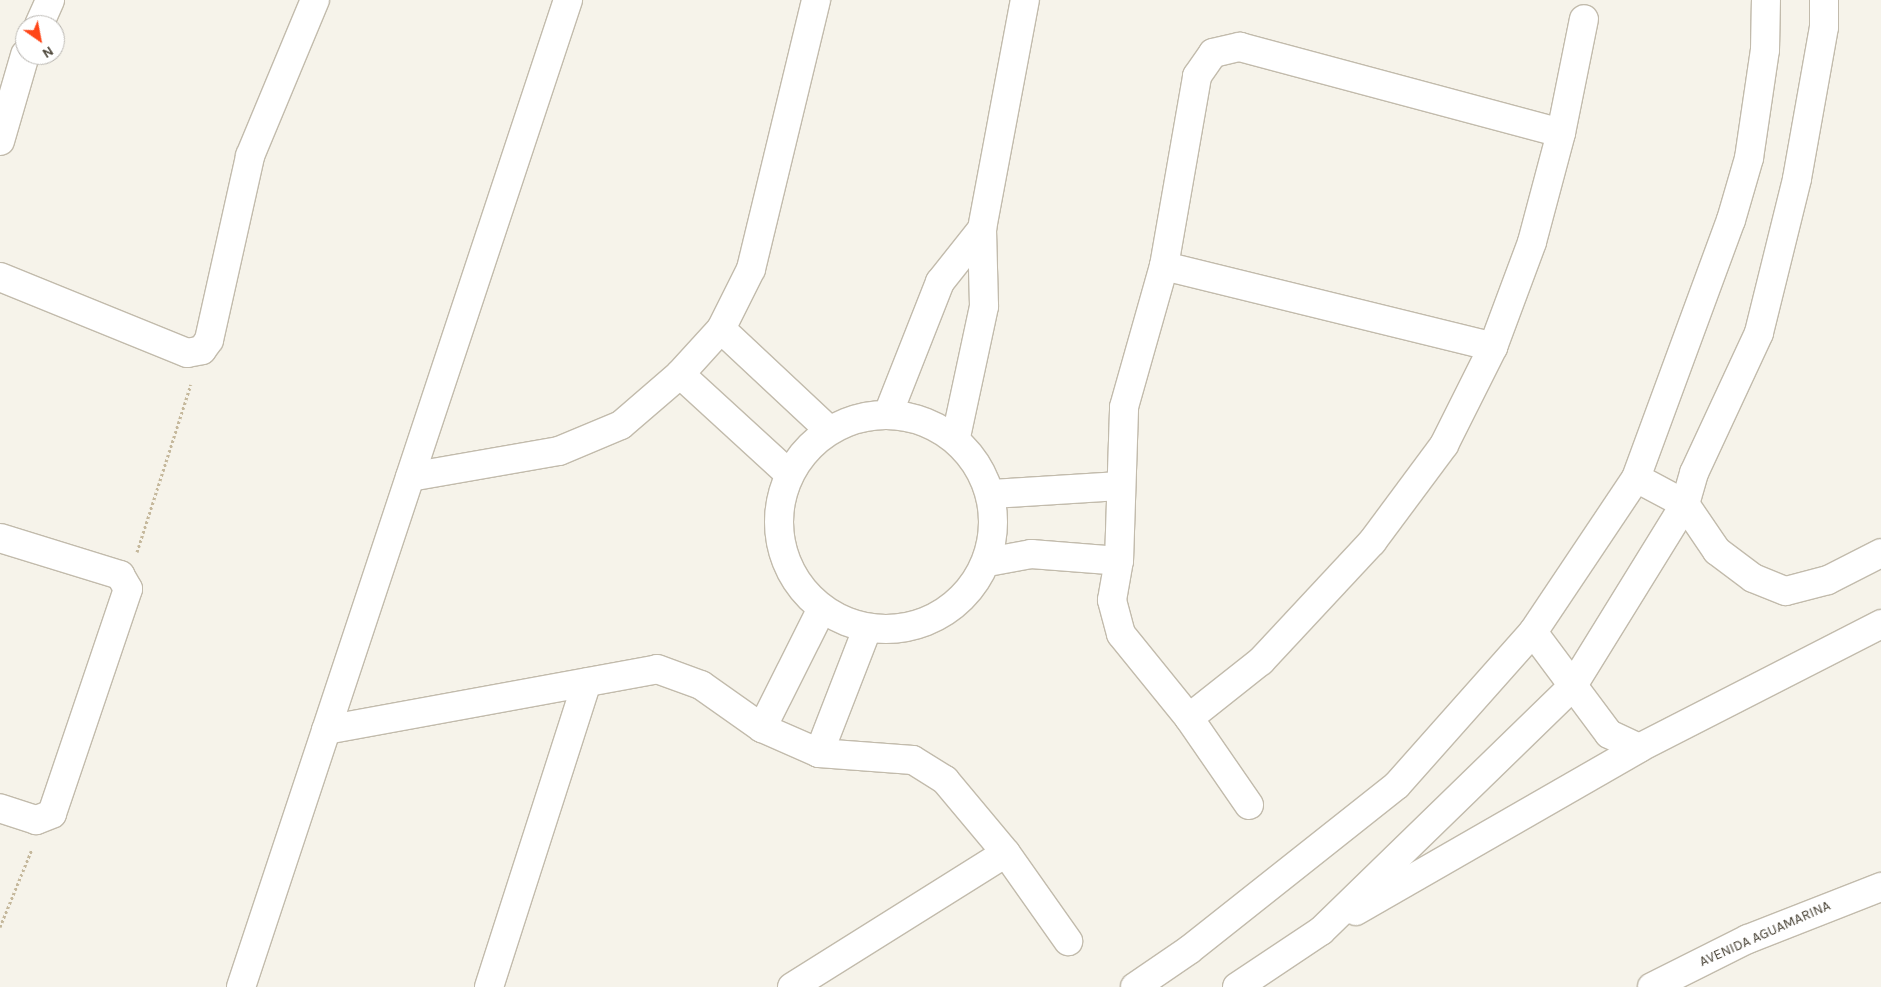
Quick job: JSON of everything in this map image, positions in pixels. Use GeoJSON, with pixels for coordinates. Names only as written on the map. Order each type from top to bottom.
{"type":"FeatureCollection","features":[{"type":"Feature","properties":{"kind":"street"},"geometry":{"type":"LineString","coordinates":[[43,15],[50,0]]}},
{"type":"Feature","properties":{"kind":"street"},"geometry":{"type":"LineString","coordinates":[[0,278],[187,353],[202,350],[209,340],[250,156],[314,0]]}},
{"type":"Feature","properties":{"kind":"street"},"geometry":{"type":"LineString","coordinates":[[241,987],[568,0]]}},
{"type":"Feature","properties":{"kind":"street"},"geometry":{"type":"LineString","coordinates":[[410,478],[559,451],[621,425],[680,374],[721,329],[751,269],[816,0]]}},
{"type":"Feature","properties":{"kind":"street"},"geometry":{"type":"LineString","coordinates":[[956,438],[984,306],[982,229],[1026,0]]}},
{"type":"Feature","properties":{"kind":"street"},"geometry":{"type":"LineString","coordinates":[[1135,987],[1189,950],[1398,785],[1533,632],[1636,478],[1731,220],[1749,158],[1765,50],[1766,0]]}},
{"type":"Feature","properties":{"kind":"street"},"geometry":{"type":"LineString","coordinates":[[1321,931],[1572,687],[1685,504],[1694,473],[1759,333],[1796,179],[1824,27],[1824,0]]}},
{"type":"Feature","properties":{"kind":"street"},"geometry":{"type":"LineString","coordinates":[[1189,718],[1261,661],[1372,542],[1444,446],[1493,346],[1532,242],[1561,133],[1584,19]]}},
{"type":"Feature","properties":{"kind":"street"},"geometry":{"type":"LineString","coordinates":[[1250,805],[1189,718],[1121,634],[1112,600],[1119,561],[1124,407],[1164,266],[1197,76],[1213,53],[1240,47],[1561,133]]}},
{"type":"Feature","properties":{"kind":"street"},"geometry":{"type":"LineString","coordinates":[[0,140],[22,65]]}},
{"type":"Feature","properties":{"kind":"street"},"geometry":{"type":"LineString","coordinates":[[888,414],[940,282],[982,229]]}},
{"type":"Feature","properties":{"kind":"street"},"geometry":{"type":"LineString","coordinates":[[1164,266],[1493,346]]}},
{"type":"Feature","properties":{"kind":"street"},"geometry":{"type":"LineString","coordinates":[[721,329],[829,430]]}},
{"type":"Feature","properties":{"kind":"street"},"geometry":{"type":"LineString","coordinates":[[680,374],[789,474]]}},
{"type":"Feature","properties":{"kind":"street"},"geometry":{"type":"LineString","coordinates":[[888,414],[925,422],[956,438],[992,494],[988,562],[960,602],[916,627],[866,630],[821,610],[789,572],[778,523],[789,474],[806,450],[829,430],[857,418],[888,414]]}},
{"type":"Feature","properties":{"kind":"street"},"geometry":{"type":"LineString","coordinates":[[1636,478],[1685,504],[1718,551],[1753,578],[1786,591],[1828,580],[1881,553]]}},
{"type":"Feature","properties":{"kind":"street"},"geometry":{"type":"LineString","coordinates":[[992,494],[1120,486]]}},
{"type":"Feature","properties":{"kind":"street"},"geometry":{"type":"LineString","coordinates":[[0,538],[120,575],[126,584],[127,594],[52,814],[44,820],[0,808]]}},
{"type":"Feature","properties":{"kind":"street"},"geometry":{"type":"LineString","coordinates":[[988,562],[1031,554],[1119,561]]}},
{"type":"Feature","properties":{"kind":"street"},"geometry":{"type":"LineString","coordinates":[[762,728],[821,610]]}},
{"type":"Feature","properties":{"kind":"street"},"geometry":{"type":"LineString","coordinates":[[1237,987],[1321,931],[1639,748],[1881,624]]}},
{"type":"Feature","properties":{"kind":"street"},"geometry":{"type":"LineString","coordinates":[[819,753],[866,630]]}},
{"type":"Feature","properties":{"kind":"street"},"geometry":{"type":"LineString","coordinates":[[1533,632],[1572,687],[1609,734],[1639,748]]}},
{"type":"Feature","properties":{"kind":"street"},"geometry":{"type":"LineString","coordinates":[[326,730],[657,669],[702,685],[762,728],[819,753],[912,760],[945,780],[1006,853],[1068,941]]}},
{"type":"Feature","properties":{"kind":"street"},"geometry":{"type":"LineString","coordinates":[[489,987],[587,682]]}},
{"type":"Feature","properties":{"kind":"street"},"geometry":{"type":"LineString","coordinates":[[792,987],[1006,853]]}},
{"type":"Feature","properties":{"kind":"street","name":"AVENIDA AGUAMARINA"},"geometry":{"type":"LineString","coordinates":[[1652,987],[1748,939],[1881,887]]}},
{"type":"Feature","properties":{"kind":"path"},"geometry":{"type":"LineString","coordinates":[[126,584],[202,350]]}},
{"type":"Feature","properties":{"kind":"path"},"geometry":{"type":"LineString","coordinates":[[0,927],[44,820]]}}]}
